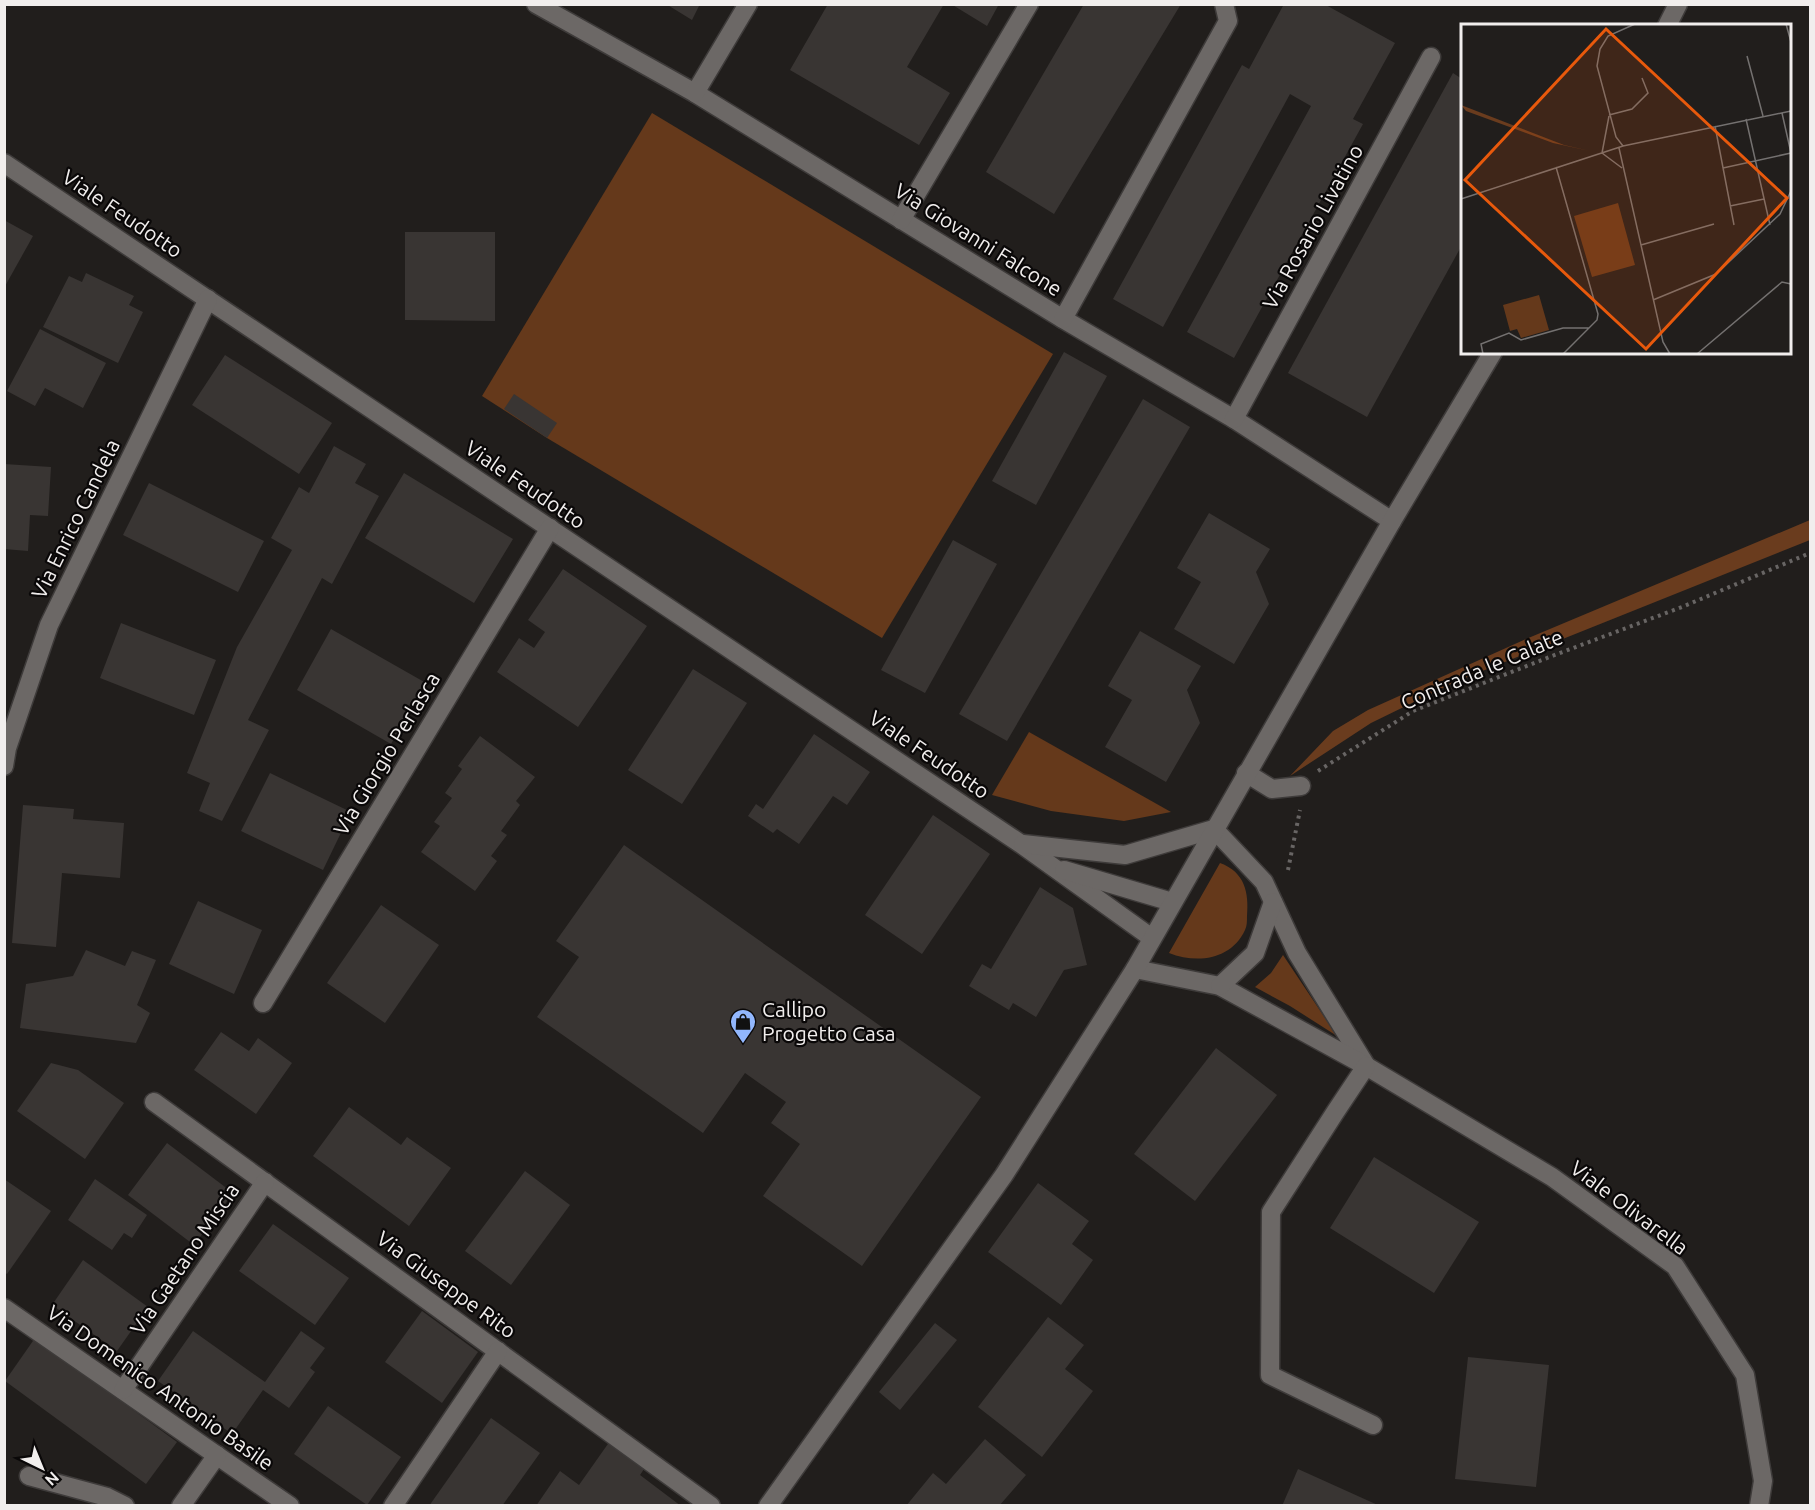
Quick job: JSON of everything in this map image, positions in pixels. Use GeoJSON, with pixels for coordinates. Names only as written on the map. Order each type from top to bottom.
{"type":"FeatureCollection","features":[{"type":"Feature","properties":{"kind":"street","name":"Via Giovanni Falcone"},"geometry":{"type":"LineString","coordinates":[[536,4],[695,93],[1063,319],[1234,419],[1392,520]]}},
{"type":"Feature","properties":{"kind":"street"},"geometry":{"type":"LineString","coordinates":[[695,93],[748,4]]}},
{"type":"Feature","properties":{"kind":"street"},"geometry":{"type":"LineString","coordinates":[[902,220],[1029,4]]}},
{"type":"Feature","properties":{"kind":"street"},"geometry":{"type":"LineString","coordinates":[[1063,319],[1227,21],[1224,4]]}},
{"type":"Feature","properties":{"kind":"street"},"geometry":{"type":"LineString","coordinates":[[1668,24],[1678,4]]}},
{"type":"Feature","properties":{"kind":"street","name":"Via Rosario Livatino"},"geometry":{"type":"LineString","coordinates":[[1234,419],[1431,57]]}},
{"type":"Feature","properties":{"kind":"street","name":"Viale Feudotto"},"geometry":{"type":"LineString","coordinates":[[4,163],[1021,844],[1152,938]]}},
{"type":"Feature","properties":{"kind":"street","name":"Via Enrico Candela"},"geometry":{"type":"LineString","coordinates":[[4,766],[7,748],[49,625],[208,299]]}},
{"type":"Feature","properties":{"kind":"street"},"geometry":{"type":"LineString","coordinates":[[768,1506],[1004,1175],[1135,969],[1392,520],[1492,354]]}},
{"type":"Feature","properties":{"kind":"street","name":"Via Giorgio Perlasca"},"geometry":{"type":"LineString","coordinates":[[262,1003],[550,528]]}},
{"type":"Feature","properties":{"kind":"street"},"geometry":{"type":"LineString","coordinates":[[1246,773],[1272,789],[1301,786]]}},
{"type":"Feature","properties":{"kind":"street"},"geometry":{"type":"LineString","coordinates":[[1021,844],[1125,855],[1214,829]]}},
{"type":"Feature","properties":{"kind":"street","name":"Viale Olivarella"},"geometry":{"type":"LineString","coordinates":[[1214,829],[1264,882],[1297,953],[1366,1066]]}},
{"type":"Feature","properties":{"kind":"street"},"geometry":{"type":"LineString","coordinates":[[1051,866],[1172,902]]}},
{"type":"Feature","properties":{"kind":"street"},"geometry":{"type":"LineString","coordinates":[[1220,986],[1255,953],[1273,902]]}},
{"type":"Feature","properties":{"kind":"street","name":"Viale Olivarella"},"geometry":{"type":"LineString","coordinates":[[1135,969],[1220,986],[1366,1066],[1552,1177],[1675,1266],[1745,1375],[1763,1481],[1758,1506]]}},
{"type":"Feature","properties":{"kind":"street"},"geometry":{"type":"LineString","coordinates":[[1366,1066],[1271,1212],[1270,1375],[1373,1425]]}},
{"type":"Feature","properties":{"kind":"street","name":"Via Giuseppe Rito"},"geometry":{"type":"LineString","coordinates":[[154,1102],[711,1506]]}},
{"type":"Feature","properties":{"kind":"street","name":"Via Gaetano Miscia"},"geometry":{"type":"LineString","coordinates":[[123,1390],[265,1182]]}},
{"type":"Feature","properties":{"kind":"street","name":"Via Domenico Antonio Basile"},"geometry":{"type":"LineString","coordinates":[[4,1308],[290,1506]]}},
{"type":"Feature","properties":{"kind":"street"},"geometry":{"type":"LineString","coordinates":[[393,1506],[498,1351]]}},
{"type":"Feature","properties":{"kind":"street"},"geometry":{"type":"LineString","coordinates":[[181,1506],[217,1455]]}},
{"type":"Feature","properties":{"kind":"street"},"geometry":{"type":"LineString","coordinates":[[29,1476],[107,1497],[125,1506]]}},
{"type":"Feature","properties":{"kind":"path","name":"Contrada le Calate"},"geometry":{"type":"LineString","coordinates":[[1301,786],[1320,768],[1413,711],[1682,608],[1810,553]]}},
{"type":"Feature","properties":{"kind":"path"},"geometry":{"type":"LineString","coordinates":[[1287,876],[1300,811],[1301,786]]}},
{"type":"Feature","properties":{"kind":"shaded area"},"geometry":{"type":"Polygon","coordinates":[[[652,113],[1053,354],[882,638],[547,438],[482,396],[652,113]]]}},
{"type":"Feature","properties":{"kind":"shaded area"},"geometry":{"type":"Polygon","coordinates":[[[1810,520],[1810,540],[1455,682],[1371,723],[1290,776],[1333,731],[1368,710],[1526,639],[1810,520]]]}},
{"type":"Feature","properties":{"kind":"shaded area"},"geometry":{"type":"Polygon","coordinates":[[[1029,732],[1171,812],[1124,821],[1051,811],[992,795],[1029,732]]]}},
{"type":"Feature","properties":{"kind":"shaded area"},"geometry":{"type":"Polygon","coordinates":[[[1220,863],[1235,872],[1244,884],[1247,899],[1245,930],[1231,948],[1212,957],[1191,958],[1169,953],[1220,863]]]}},
{"type":"Feature","properties":{"kind":"shaded area"},"geometry":{"type":"Polygon","coordinates":[[[1283,955],[1337,1036],[1255,987],[1271,973],[1283,955]]]}},
{"type":"Feature","properties":{"kind":"building"},"geometry":{"type":"Polygon","coordinates":[[[666,4],[700,4],[692,20],[666,4]]]}},
{"type":"Feature","properties":{"kind":"building"},"geometry":{"type":"Polygon","coordinates":[[[828,4],[944,4],[907,67],[950,93],[919,145],[790,70],[828,4]]]}},
{"type":"Feature","properties":{"kind":"building"},"geometry":{"type":"Polygon","coordinates":[[[951,4],[999,4],[987,26],[951,4]]]}},
{"type":"Feature","properties":{"kind":"building"},"geometry":{"type":"Polygon","coordinates":[[[1084,4],[1181,4],[1054,214],[986,172],[1084,4]]]}},
{"type":"Feature","properties":{"kind":"building"},"geometry":{"type":"Polygon","coordinates":[[[1284,4],[1324,4],[1395,43],[1353,119],[1363,124],[1234,358],[1187,332],[1311,106],[1290,94],[1163,327],[1113,299],[1242,65],[1249,69],[1284,4]]]}},
{"type":"Feature","properties":{"kind":"building"},"geometry":{"type":"Polygon","coordinates":[[[1453,73],[1461,78],[1461,247],[1367,417],[1288,373],[1453,73]]]}},
{"type":"Feature","properties":{"kind":"building"},"geometry":{"type":"Polygon","coordinates":[[[4,220],[33,236],[4,288],[4,220]]]}},
{"type":"Feature","properties":{"kind":"building"},"geometry":{"type":"Polygon","coordinates":[[[405,232],[495,232],[495,321],[405,320],[405,232]]]}},
{"type":"Feature","properties":{"kind":"building"},"geometry":{"type":"Polygon","coordinates":[[[86,273],[134,296],[129,305],[143,312],[118,363],[43,327],[69,276],[82,282],[86,273]]]}},
{"type":"Feature","properties":{"kind":"building"},"geometry":{"type":"Polygon","coordinates":[[[40,329],[106,363],[83,408],[45,388],[35,406],[7,391],[40,329]]]}},
{"type":"Feature","properties":{"kind":"building"},"geometry":{"type":"Polygon","coordinates":[[[1064,352],[1107,376],[1036,505],[992,481],[1064,352]]]}},
{"type":"Feature","properties":{"kind":"building"},"geometry":{"type":"Polygon","coordinates":[[[225,355],[332,423],[299,474],[192,405],[225,355]]]}},
{"type":"Feature","properties":{"kind":"building"},"geometry":{"type":"Polygon","coordinates":[[[514,394],[557,423],[547,438],[504,409],[514,394]]]}},
{"type":"Feature","properties":{"kind":"building"},"geometry":{"type":"Polygon","coordinates":[[[1143,399],[1190,427],[1007,741],[959,714],[1143,399]]]}},
{"type":"Feature","properties":{"kind":"building"},"geometry":{"type":"Polygon","coordinates":[[[334,446],[366,464],[355,483],[379,496],[332,584],[322,578],[248,720],[269,730],[222,821],[199,811],[210,783],[187,773],[237,647],[292,550],[271,538],[299,487],[309,493],[334,446]]]}},
{"type":"Feature","properties":{"kind":"building"},"geometry":{"type":"Polygon","coordinates":[[[4,464],[51,467],[48,516],[30,515],[28,551],[4,549],[4,464]]]}},
{"type":"Feature","properties":{"kind":"building"},"geometry":{"type":"Polygon","coordinates":[[[404,473],[513,539],[474,603],[365,538],[404,473]]]}},
{"type":"Feature","properties":{"kind":"building"},"geometry":{"type":"Polygon","coordinates":[[[149,483],[264,541],[238,592],[123,535],[149,483]]]}},
{"type":"Feature","properties":{"kind":"building"},"geometry":{"type":"Polygon","coordinates":[[[1209,513],[1270,549],[1256,572],[1269,604],[1234,664],[1174,629],[1201,582],[1177,568],[1209,513]]]}},
{"type":"Feature","properties":{"kind":"building"},"geometry":{"type":"Polygon","coordinates":[[[953,540],[997,564],[925,693],[881,670],[953,540]]]}},
{"type":"Feature","properties":{"kind":"building"},"geometry":{"type":"Polygon","coordinates":[[[563,569],[647,626],[578,727],[497,672],[519,638],[534,648],[545,632],[528,620],[563,569]]]}},
{"type":"Feature","properties":{"kind":"building"},"geometry":{"type":"Polygon","coordinates":[[[121,623],[216,660],[194,715],[100,678],[121,623]]]}},
{"type":"Feature","properties":{"kind":"building"},"geometry":{"type":"Polygon","coordinates":[[[331,629],[426,683],[391,744],[297,690],[331,629]]]}},
{"type":"Feature","properties":{"kind":"building"},"geometry":{"type":"Polygon","coordinates":[[[1140,631],[1201,666],[1187,690],[1200,723],[1166,782],[1105,747],[1132,700],[1108,686],[1140,631]]]}},
{"type":"Feature","properties":{"kind":"building"},"geometry":{"type":"Polygon","coordinates":[[[693,669],[747,703],[682,804],[628,770],[693,669]]]}},
{"type":"Feature","properties":{"kind":"building"},"geometry":{"type":"Polygon","coordinates":[[[814,734],[870,772],[847,805],[833,796],[799,844],[777,829],[773,833],[748,816],[756,804],[763,809],[814,734]]]}},
{"type":"Feature","properties":{"kind":"building"},"geometry":{"type":"Polygon","coordinates":[[[480,736],[535,777],[516,801],[520,805],[501,831],[507,835],[491,856],[497,861],[475,891],[421,852],[440,826],[434,822],[452,798],[445,793],[462,769],[458,766],[480,736]]]}},
{"type":"Feature","properties":{"kind":"building"},"geometry":{"type":"Polygon","coordinates":[[[270,773],[351,812],[323,870],[241,831],[270,773]]]}},
{"type":"Feature","properties":{"kind":"building"},"geometry":{"type":"Polygon","coordinates":[[[23,805],[74,809],[73,819],[124,823],[120,878],[62,873],[56,947],[12,943],[23,805]]]}},
{"type":"Feature","properties":{"kind":"building"},"geometry":{"type":"Polygon","coordinates":[[[933,815],[990,854],[922,954],[865,915],[933,815]]]}},
{"type":"Feature","properties":{"kind":"building","name":"Callipo Progetto Casa"},"geometry":{"type":"Polygon","coordinates":[[[624,845],[981,1097],[862,1266],[763,1196],[800,1144],[771,1123],[786,1102],[745,1073],[703,1133],[537,1017],[579,957],[556,941],[624,845]]]}},
{"type":"Feature","properties":{"kind":"building"},"geometry":{"type":"Polygon","coordinates":[[[1040,887],[1073,908],[1087,965],[1064,970],[1036,1017],[1013,1003],[1009,1010],[969,986],[982,964],[991,969],[1040,887]]]}},
{"type":"Feature","properties":{"kind":"building"},"geometry":{"type":"Polygon","coordinates":[[[198,901],[262,930],[234,994],[169,964],[198,901]]]}},
{"type":"Feature","properties":{"kind":"building"},"geometry":{"type":"Polygon","coordinates":[[[381,905],[439,945],[385,1023],[327,983],[381,905]]]}},
{"type":"Feature","properties":{"kind":"building"},"geometry":{"type":"Polygon","coordinates":[[[86,950],[125,966],[132,951],[156,960],[137,1005],[150,1013],[136,1043],[20,1028],[26,984],[73,976],[86,950]]]}},
{"type":"Feature","properties":{"kind":"building"},"geometry":{"type":"Polygon","coordinates":[[[221,1032],[249,1051],[258,1038],[292,1063],[256,1114],[194,1070],[221,1032]]]}},
{"type":"Feature","properties":{"kind":"building"},"geometry":{"type":"Polygon","coordinates":[[[1216,1048],[1277,1095],[1195,1201],[1134,1154],[1216,1048]]]}},
{"type":"Feature","properties":{"kind":"building"},"geometry":{"type":"Polygon","coordinates":[[[51,1063],[78,1070],[124,1103],[85,1159],[17,1111],[51,1063]]]}},
{"type":"Feature","properties":{"kind":"building"},"geometry":{"type":"Polygon","coordinates":[[[349,1107],[401,1145],[407,1137],[451,1168],[409,1226],[313,1156],[349,1107]]]}},
{"type":"Feature","properties":{"kind":"building"},"geometry":{"type":"Polygon","coordinates":[[[167,1143],[233,1193],[194,1245],[128,1195],[167,1143]]]}},
{"type":"Feature","properties":{"kind":"building"},"geometry":{"type":"Polygon","coordinates":[[[1374,1157],[1479,1222],[1434,1293],[1330,1228],[1374,1157]]]}},
{"type":"Feature","properties":{"kind":"building"},"geometry":{"type":"Polygon","coordinates":[[[525,1171],[570,1205],[511,1285],[465,1251],[525,1171]]]}},
{"type":"Feature","properties":{"kind":"building"},"geometry":{"type":"Polygon","coordinates":[[[4,1179],[51,1211],[7,1274],[4,1272],[4,1179]]]}},
{"type":"Feature","properties":{"kind":"building"},"geometry":{"type":"Polygon","coordinates":[[[95,1179],[147,1215],[132,1238],[124,1233],[112,1250],[68,1220],[95,1179]]]}},
{"type":"Feature","properties":{"kind":"building"},"geometry":{"type":"Polygon","coordinates":[[[1038,1183],[1089,1221],[1072,1244],[1093,1260],[1061,1305],[988,1252],[1038,1183]]]}},
{"type":"Feature","properties":{"kind":"building"},"geometry":{"type":"Polygon","coordinates":[[[273,1224],[349,1278],[315,1325],[239,1271],[273,1224]]]}},
{"type":"Feature","properties":{"kind":"building"},"geometry":{"type":"Polygon","coordinates":[[[83,1260],[148,1307],[117,1351],[52,1305],[83,1260]]]}},
{"type":"Feature","properties":{"kind":"building"},"geometry":{"type":"Polygon","coordinates":[[[422,1311],[478,1352],[442,1403],[385,1362],[422,1311]]]}},
{"type":"Feature","properties":{"kind":"building"},"geometry":{"type":"Polygon","coordinates":[[[1048,1317],[1084,1345],[1065,1369],[1093,1391],[1042,1457],[978,1407],[1048,1317]]]}},
{"type":"Feature","properties":{"kind":"building"},"geometry":{"type":"Polygon","coordinates":[[[935,1323],[957,1340],[900,1410],[879,1392],[935,1323]]]}},
{"type":"Feature","properties":{"kind":"building"},"geometry":{"type":"Polygon","coordinates":[[[193,1331],[265,1382],[301,1331],[325,1348],[310,1368],[315,1372],[289,1408],[263,1390],[232,1434],[158,1381],[193,1331]]]}},
{"type":"Feature","properties":{"kind":"building"},"geometry":{"type":"Polygon","coordinates":[[[35,1338],[177,1442],[146,1484],[5,1381],[35,1338]]]}},
{"type":"Feature","properties":{"kind":"building"},"geometry":{"type":"Polygon","coordinates":[[[1468,1357],[1549,1365],[1536,1487],[1455,1479],[1468,1357]]]}},
{"type":"Feature","properties":{"kind":"building"},"geometry":{"type":"Polygon","coordinates":[[[328,1406],[401,1457],[367,1505],[294,1454],[328,1406]]]}},
{"type":"Feature","properties":{"kind":"building"},"geometry":{"type":"Polygon","coordinates":[[[491,1418],[540,1453],[502,1506],[429,1506],[491,1418]]]}},
{"type":"Feature","properties":{"kind":"building"},"geometry":{"type":"Polygon","coordinates":[[[985,1439],[1026,1475],[999,1506],[906,1506],[933,1473],[946,1484],[985,1439]]]}},
{"type":"Feature","properties":{"kind":"building"},"geometry":{"type":"Polygon","coordinates":[[[610,1441],[646,1466],[640,1475],[681,1506],[536,1506],[560,1471],[579,1485],[610,1441]]]}},
{"type":"Feature","properties":{"kind":"building"},"geometry":{"type":"Polygon","coordinates":[[[1298,1469],[1380,1506],[1282,1506],[1298,1469]]]}},
{"type":"Feature","properties":{"kind":"place","name":"Callipo Progetto Casa"},"geometry":{"type":"Point","coordinates":[743,1045]}}]}
